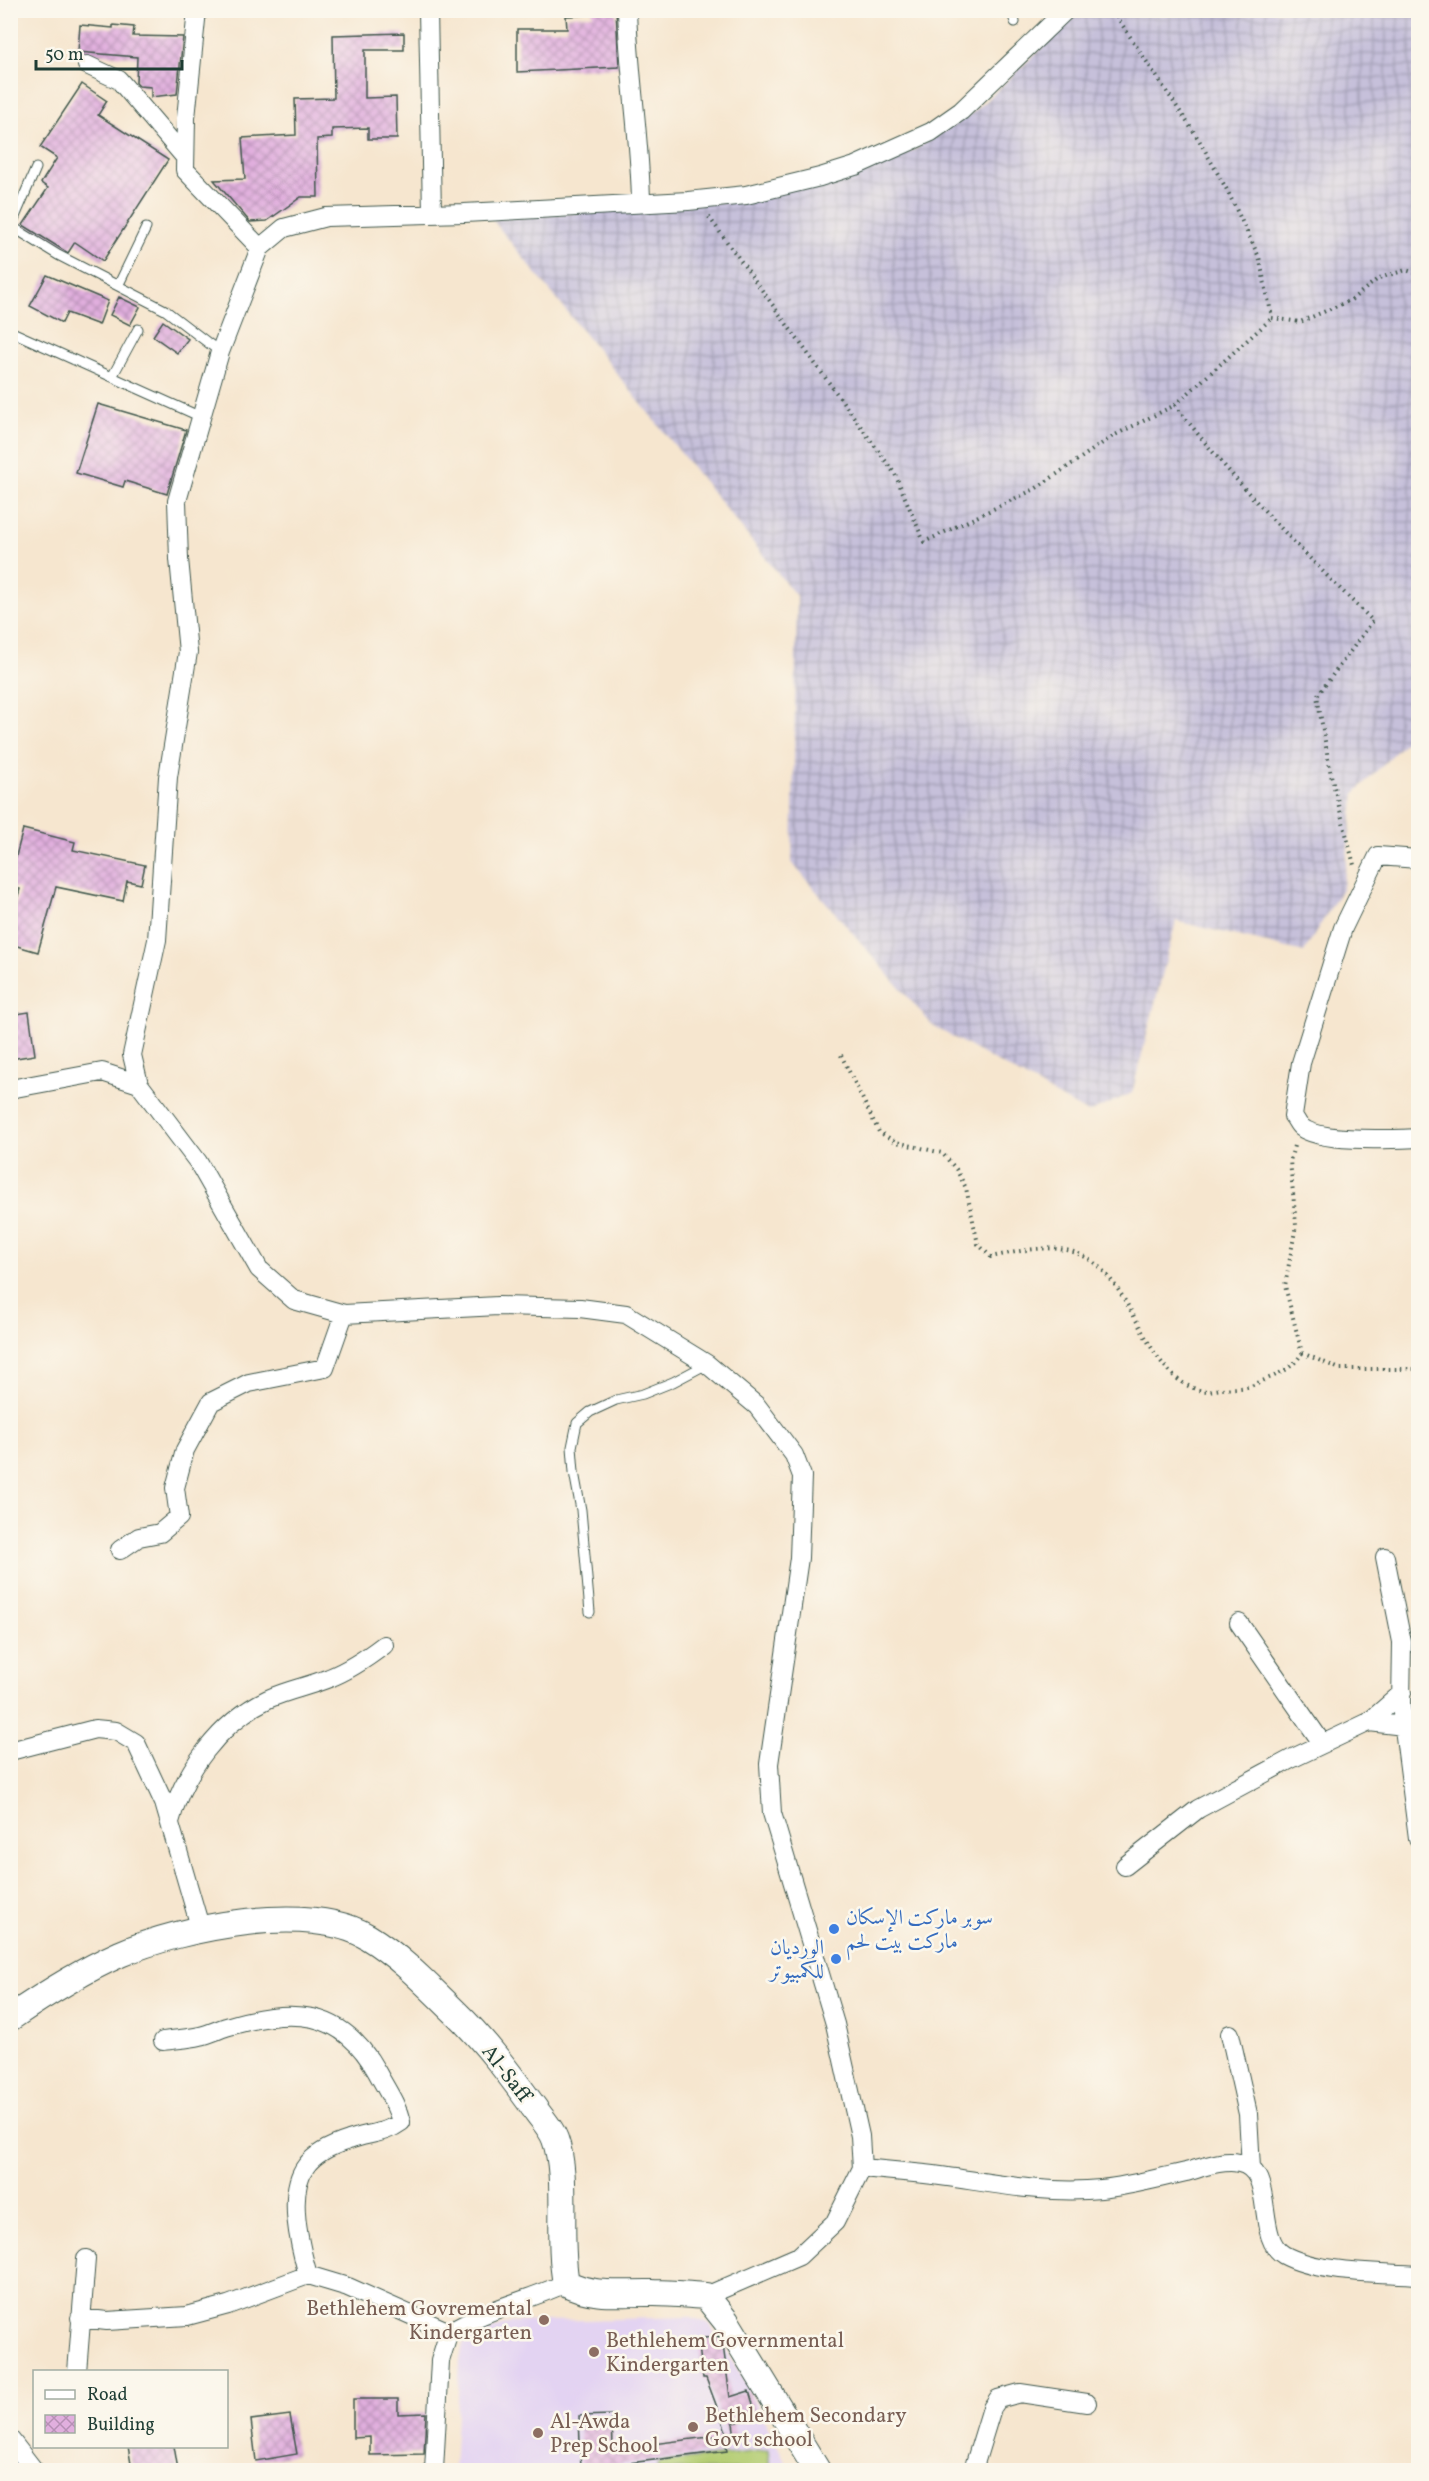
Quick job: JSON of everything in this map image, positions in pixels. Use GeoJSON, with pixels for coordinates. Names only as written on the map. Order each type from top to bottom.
{"type":"FeatureCollection","features":[{"type":"Feature","properties":{"kind":"street"},"geometry":{"type":"LineString","coordinates":[[197,10],[183,155],[185,170],[260,248]]}},
{"type":"Feature","properties":{"kind":"street"},"geometry":{"type":"LineString","coordinates":[[428,10],[432,214]]}},
{"type":"Feature","properties":{"kind":"street"},"geometry":{"type":"LineString","coordinates":[[627,10],[628,53],[640,157],[641,202]]}},
{"type":"Feature","properties":{"kind":"street"},"geometry":{"type":"LineString","coordinates":[[434,2470],[440,2361],[449,2332],[473,2317],[540,2295],[566,2283],[578,2289],[608,2295],[653,2293],[706,2296],[799,2256],[835,2222],[862,2168],[860,2136],[835,2024],[772,1813],[769,1789],[769,1764],[799,1557],[802,1476],[794,1455],[757,1406],[708,1364],[626,1314],[580,1308],[498,1306],[344,1314],[294,1300],[259,1269],[198,1162],[139,1084],[132,1055],[157,940],[168,777],[187,660],[177,501],[220,352],[260,248],[284,228],[310,219],[688,201],[746,195],[820,177],[855,166],[931,132],[961,111],[1066,10]]}},
{"type":"Feature","properties":{"kind":"street"},"geometry":{"type":"LineString","coordinates":[[87,65],[119,80],[183,155]]}},
{"type":"Feature","properties":{"kind":"street"},"geometry":{"type":"LineString","coordinates":[[1419,859],[1378,856],[1360,891],[1342,928],[1301,1063],[1293,1116],[1302,1128],[1327,1136],[1363,1139],[1419,1138]]}},
{"type":"Feature","properties":{"kind":"street"},"geometry":{"type":"LineString","coordinates":[[10,1089],[102,1072],[132,1055]]}},
{"type":"Feature","properties":{"kind":"street"},"geometry":{"type":"LineString","coordinates":[[102,1072],[139,1084]]}},
{"type":"Feature","properties":{"kind":"street"},"geometry":{"type":"LineString","coordinates":[[120,1550],[139,1536],[160,1533],[179,1517],[175,1488],[185,1450],[211,1402],[249,1383],[325,1368],[344,1314]]}},
{"type":"Feature","properties":{"kind":"street"},"geometry":{"type":"LineString","coordinates":[[1385,1557],[1402,1642],[1404,1726],[1419,1838]]}},
{"type":"Feature","properties":{"kind":"street"},"geometry":{"type":"LineString","coordinates":[[1239,1623],[1322,1743]]}},
{"type":"Feature","properties":{"kind":"street"},"geometry":{"type":"LineString","coordinates":[[170,1822],[175,1803],[192,1768],[224,1732],[245,1714],[268,1699],[329,1679],[354,1667],[384,1645]]}},
{"type":"Feature","properties":{"kind":"street"},"geometry":{"type":"LineString","coordinates":[[1125,1866],[1197,1809],[1322,1743],[1370,1722],[1402,1693]]}},
{"type":"Feature","properties":{"kind":"street"},"geometry":{"type":"LineString","coordinates":[[1370,1722],[1404,1726]]}},
{"type":"Feature","properties":{"kind":"street"},"geometry":{"type":"LineString","coordinates":[[10,1751],[72,1733],[96,1729],[116,1731],[136,1743],[164,1803],[201,1929]]}},
{"type":"Feature","properties":{"kind":"street","name":"Al-Saff"},"geometry":{"type":"LineString","coordinates":[[10,2018],[71,1979],[122,1953],[201,1929],[290,1919],[332,1924],[367,1936],[418,1977],[469,2026],[514,2079],[554,2136],[560,2154],[561,2257],[566,2283]]}},
{"type":"Feature","properties":{"kind":"street"},"geometry":{"type":"LineString","coordinates":[[163,2041],[200,2036],[228,2026],[273,2016],[304,2016],[329,2022],[355,2038],[370,2059],[399,2112],[401,2122],[389,2131],[338,2144],[318,2154],[304,2168],[298,2188],[296,2218],[298,2242],[308,2276]]}},
{"type":"Feature","properties":{"kind":"street"},"geometry":{"type":"LineString","coordinates":[[1230,2034],[1248,2114],[1251,2168],[1260,2181],[1270,2237],[1282,2254],[1315,2266],[1419,2275]]}},
{"type":"Feature","properties":{"kind":"street"},"geometry":{"type":"LineString","coordinates":[[862,2168],[926,2174],[1028,2190],[1101,2189],[1214,2165],[1239,2163],[1251,2168]]}},
{"type":"Feature","properties":{"kind":"street"},"geometry":{"type":"LineString","coordinates":[[77,2370],[86,2259]]}},
{"type":"Feature","properties":{"kind":"street"},"geometry":{"type":"LineString","coordinates":[[80,2318],[107,2321],[187,2316],[228,2305],[308,2276],[348,2287],[449,2332]]}},
{"type":"Feature","properties":{"kind":"street"},"geometry":{"type":"LineString","coordinates":[[706,2296],[726,2321],[817,2470]]}},
{"type":"Feature","properties":{"kind":"street"},"geometry":{"type":"LineString","coordinates":[[973,2470],[992,2408],[998,2399],[1020,2393],[1087,2403]]}},
{"type":"Feature","properties":{"kind":"street"},"geometry":{"type":"LineString","coordinates":[[10,2439],[34,2470]]}},
{"type":"Feature","properties":{"kind":"lane"},"geometry":{"type":"LineString","coordinates":[[1011,10],[1015,22]]}},
{"type":"Feature","properties":{"kind":"lane"},"geometry":{"type":"LineString","coordinates":[[36,168],[11,226],[58,255],[165,310],[220,352]]}},
{"type":"Feature","properties":{"kind":"lane"},"geometry":{"type":"LineString","coordinates":[[117,286],[146,228]]}},
{"type":"Feature","properties":{"kind":"lane"},"geometry":{"type":"LineString","coordinates":[[112,377],[138,329]]}},
{"type":"Feature","properties":{"kind":"lane"},"geometry":{"type":"LineString","coordinates":[[10,331],[201,417]]}},
{"type":"Feature","properties":{"kind":"lane"},"geometry":{"type":"LineString","coordinates":[[590,1612],[573,1463],[572,1447],[577,1423],[590,1412],[616,1400],[663,1386],[708,1364]]}},
{"type":"Feature","properties":{"kind":"path"},"geometry":{"type":"LineString","coordinates":[[1119,10],[1117,16],[1199,140],[1227,190],[1259,257],[1272,318]]}},
{"type":"Feature","properties":{"kind":"path"},"geometry":{"type":"LineString","coordinates":[[688,201],[704,209],[895,474],[924,542],[1035,489],[1113,435],[1175,405],[1272,318]]}},
{"type":"Feature","properties":{"kind":"path"},"geometry":{"type":"LineString","coordinates":[[1272,318],[1300,322],[1351,300],[1379,278],[1406,270],[1419,274]]}},
{"type":"Feature","properties":{"kind":"path"},"geometry":{"type":"LineString","coordinates":[[1175,405],[1219,463],[1307,557],[1373,621],[1317,696],[1331,775],[1360,891]]}},
{"type":"Feature","properties":{"kind":"path"},"geometry":{"type":"LineString","coordinates":[[841,1054],[879,1132],[896,1142],[942,1153],[956,1169],[966,1188],[978,1244],[991,1257],[1037,1248],[1061,1250],[1084,1256],[1104,1271],[1127,1302],[1166,1368],[1182,1383],[1201,1391],[1248,1387],[1294,1367],[1302,1353],[1285,1286],[1296,1225],[1290,1161],[1302,1128]]}},
{"type":"Feature","properties":{"kind":"path"},"geometry":{"type":"LineString","coordinates":[[1302,1353],[1340,1369],[1419,1370]]}},
{"type":"Feature","properties":{"kind":"shaded area"},"geometry":{"type":"Polygon","coordinates":[[[1081,11],[1418,11],[1418,729],[1355,793],[1343,887],[1304,952],[1176,921],[1132,1093],[1088,1113],[933,1026],[792,863],[797,597],[492,219],[746,200],[866,169],[914,150],[975,111],[1081,11]]]}},
{"type":"Feature","properties":{"kind":"shaded area"},"geometry":{"type":"Polygon","coordinates":[[[690,2317],[709,2323],[740,2373],[790,2470],[454,2470],[460,2360],[463,2344],[475,2336],[513,2322],[690,2317]]]}},
{"type":"Feature","properties":{"kind":"green space"},"geometry":{"type":"Polygon","coordinates":[[[768,2450],[770,2470],[658,2470],[657,2463],[768,2450]]]}},
{"type":"Feature","properties":{"kind":"building"},"geometry":{"type":"Polygon","coordinates":[[[592,10],[616,10],[619,67],[517,72],[517,29],[567,29],[566,16],[593,15],[592,10]]]}},
{"type":"Feature","properties":{"kind":"building"},"geometry":{"type":"Polygon","coordinates":[[[80,25],[134,27],[133,36],[183,37],[177,94],[151,97],[151,87],[139,86],[136,83],[137,57],[78,52],[80,25]]]}},
{"type":"Feature","properties":{"kind":"building"},"geometry":{"type":"Polygon","coordinates":[[[404,33],[404,50],[365,50],[365,98],[396,97],[397,139],[368,139],[368,128],[332,129],[332,138],[317,139],[318,197],[301,197],[267,221],[250,222],[214,180],[245,179],[242,138],[296,135],[295,99],[334,98],[333,35],[404,33]]]}},
{"type":"Feature","properties":{"kind":"building"},"geometry":{"type":"Polygon","coordinates":[[[82,84],[107,101],[98,115],[168,160],[103,261],[75,242],[68,253],[23,225],[48,188],[41,183],[57,158],[40,147],[82,84]]]}},
{"type":"Feature","properties":{"kind":"building"},"geometry":{"type":"Polygon","coordinates":[[[47,275],[108,301],[99,325],[67,313],[62,323],[30,306],[47,275]]]}},
{"type":"Feature","properties":{"kind":"building"},"geometry":{"type":"Polygon","coordinates":[[[119,297],[140,307],[130,325],[110,315],[119,297]]]}},
{"type":"Feature","properties":{"kind":"building"},"geometry":{"type":"Polygon","coordinates":[[[163,321],[188,339],[177,353],[153,336],[163,321]]]}},
{"type":"Feature","properties":{"kind":"building"},"geometry":{"type":"Polygon","coordinates":[[[98,404],[186,430],[167,494],[125,481],[123,487],[76,473],[98,404]]]}},
{"type":"Feature","properties":{"kind":"building"},"geometry":{"type":"Polygon","coordinates":[[[23,829],[75,842],[73,850],[145,865],[141,884],[127,881],[123,901],[56,887],[38,952],[10,944],[10,923],[20,889],[10,887],[10,879],[23,829]]]}},
{"type":"Feature","properties":{"kind":"building"},"geometry":{"type":"Polygon","coordinates":[[[29,1012],[35,1055],[10,1059],[10,1015],[29,1012]]]}},
{"type":"Feature","properties":{"kind":"building"},"geometry":{"type":"Polygon","coordinates":[[[718,2336],[723,2345],[730,2397],[749,2391],[757,2417],[733,2423],[735,2437],[729,2439],[706,2378],[703,2378],[698,2339],[718,2336]]]}},
{"type":"Feature","properties":{"kind":"building"},"geometry":{"type":"Polygon","coordinates":[[[353,2399],[398,2399],[398,2414],[426,2413],[424,2454],[370,2455],[370,2437],[353,2438],[353,2399]]]}},
{"type":"Feature","properties":{"kind":"building"},"geometry":{"type":"Polygon","coordinates":[[[290,2415],[297,2454],[256,2461],[251,2420],[290,2415]]]}},
{"type":"Feature","properties":{"kind":"building"},"geometry":{"type":"Polygon","coordinates":[[[612,2415],[613,2449],[724,2435],[727,2451],[613,2465],[613,2470],[581,2470],[579,2416],[612,2415]]]}},
{"type":"Feature","properties":{"kind":"building"},"geometry":{"type":"Polygon","coordinates":[[[128,2448],[174,2448],[178,2470],[132,2470],[128,2448]]]}},
{"type":"Feature","properties":{"kind":"place","name":"سوبر ماركت الإسكان ماركت بيت لحم"},"geometry":{"type":"Point","coordinates":[834,1929]}},
{"type":"Feature","properties":{"kind":"place","name":"الورديان للكمبيوتر"},"geometry":{"type":"Point","coordinates":[836,1959]}},
{"type":"Feature","properties":{"kind":"place","name":"Bethlehem Govremental Kindergarten"},"geometry":{"type":"Point","coordinates":[544,2320]}},
{"type":"Feature","properties":{"kind":"place","name":"Bethlehem Governmental Kindergarten"},"geometry":{"type":"Point","coordinates":[594,2352]}},
{"type":"Feature","properties":{"kind":"place","name":"Bethlehem Secondary Govt school"},"geometry":{"type":"Point","coordinates":[693,2427]}},
{"type":"Feature","properties":{"kind":"place","name":"Al-Awda Prep School"},"geometry":{"type":"Point","coordinates":[538,2433]}}]}
